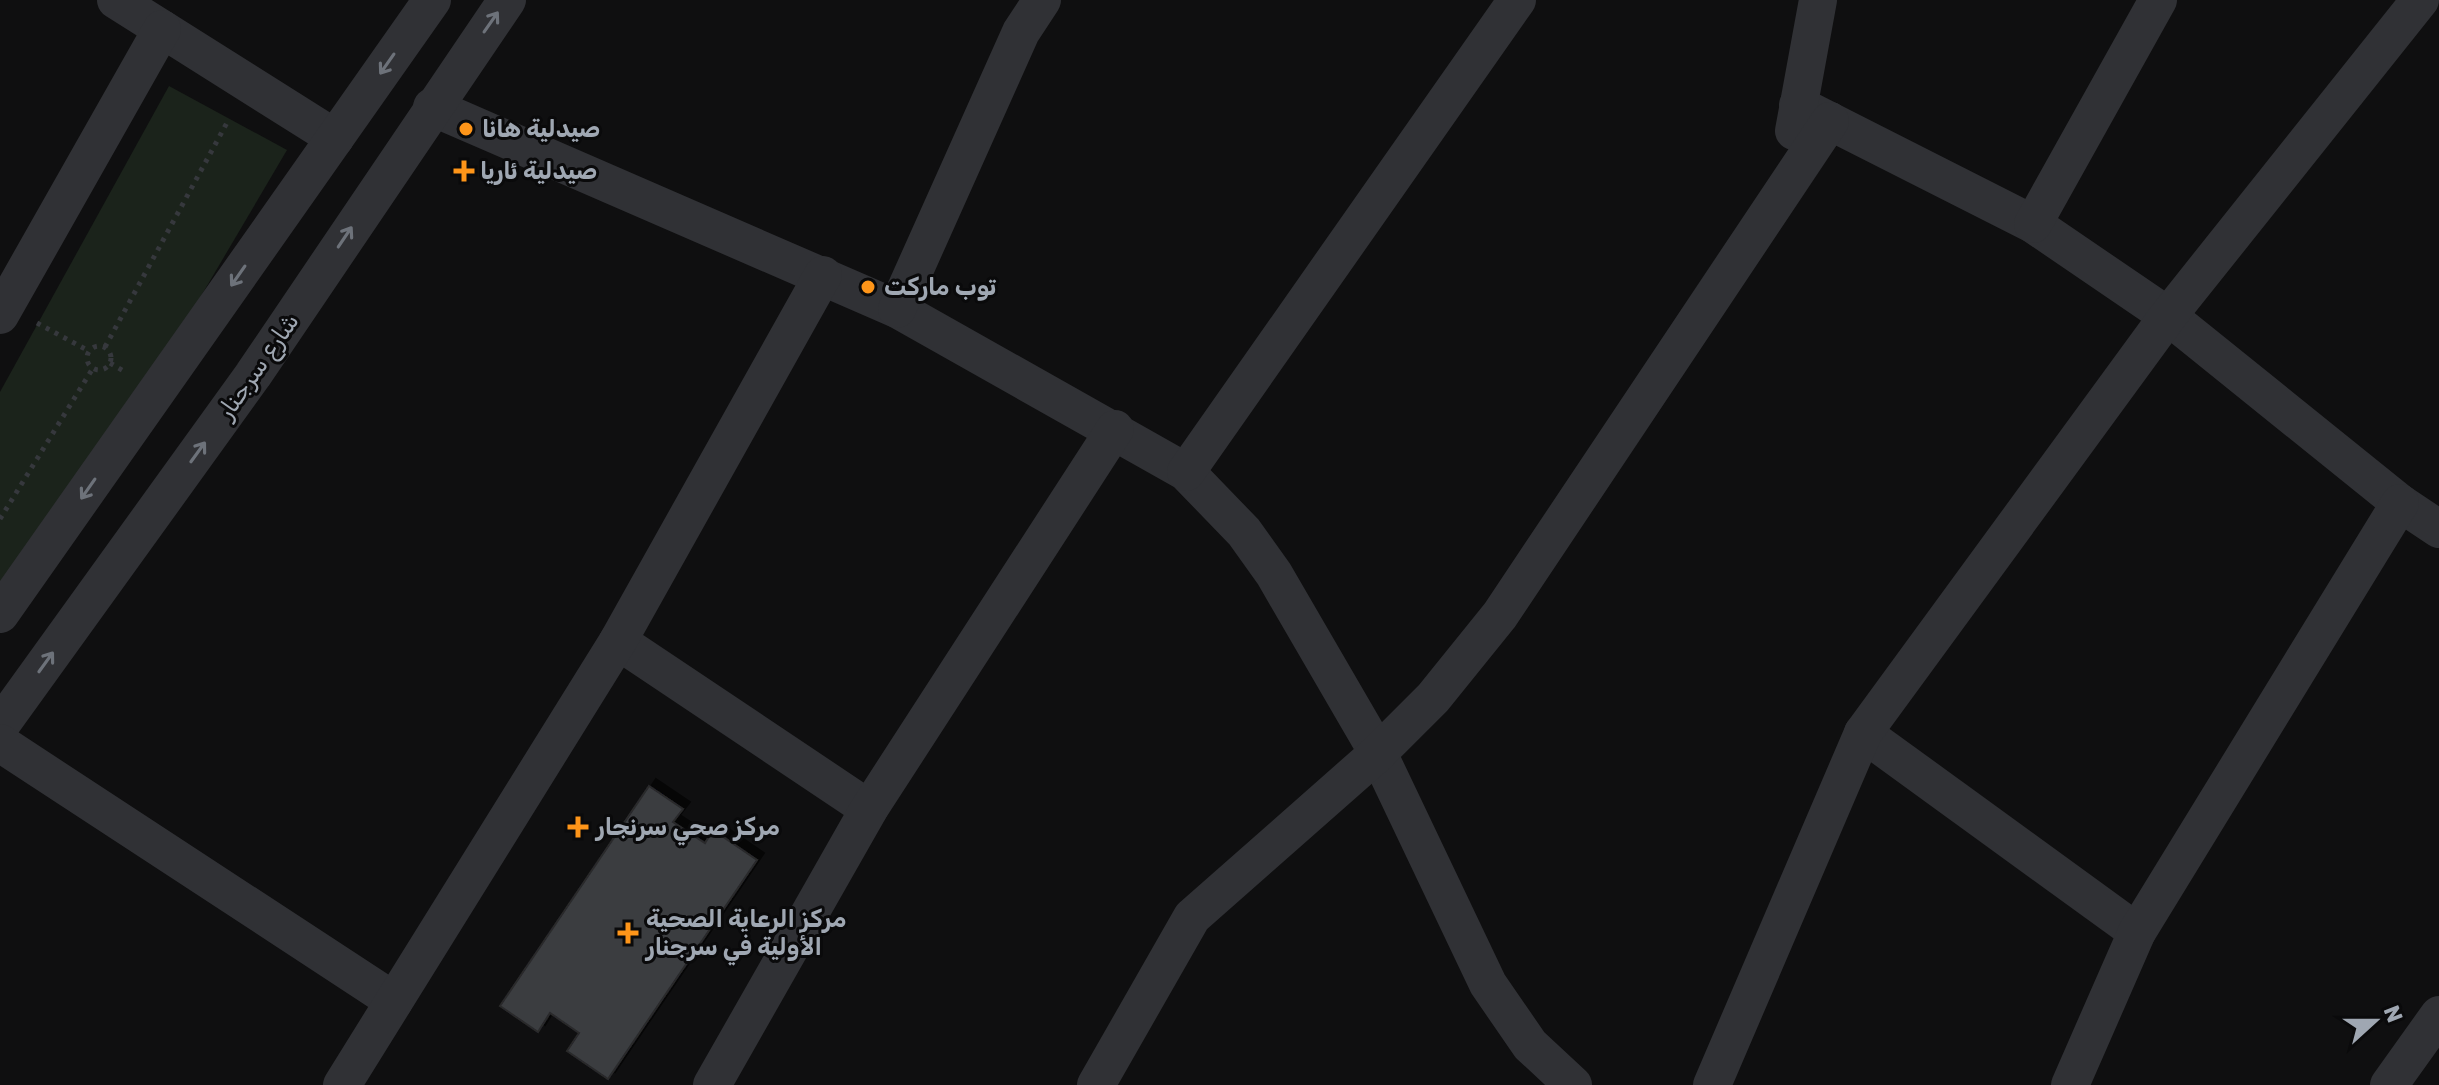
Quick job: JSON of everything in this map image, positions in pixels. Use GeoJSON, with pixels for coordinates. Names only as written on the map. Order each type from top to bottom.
{"type":"FeatureCollection","features":[{"type":"Feature","properties":{"kind":"street"},"geometry":{"type":"LineString","coordinates":[[0,614],[432,0]]}},
{"type":"Feature","properties":{"kind":"street","name":"شارع سرجنار"},"geometry":{"type":"LineString","coordinates":[[0,726],[253,375],[507,0]]}},
{"type":"Feature","properties":{"kind":"street"},"geometry":{"type":"LineString","coordinates":[[897,309],[1021,32],[1042,0]]}},
{"type":"Feature","properties":{"kind":"street"},"geometry":{"type":"LineString","coordinates":[[1186,472],[1517,0]]}},
{"type":"Feature","properties":{"kind":"street"},"geometry":{"type":"LineString","coordinates":[[1105,1082],[1192,917],[1378,753],[1433,698],[1500,615],[1782,189],[1814,113],[1818,0]]}},
{"type":"Feature","properties":{"kind":"street"},"geometry":{"type":"LineString","coordinates":[[2033,224],[2158,0]]}},
{"type":"Feature","properties":{"kind":"street"},"geometry":{"type":"LineString","coordinates":[[1712,1085],[1863,733],[2168,316],[2420,0]]}},
{"type":"Feature","properties":{"kind":"street"},"geometry":{"type":"LineString","coordinates":[[120,1],[335,138]]}},
{"type":"Feature","properties":{"kind":"street"},"geometry":{"type":"LineString","coordinates":[[2,310],[162,29]]}},
{"type":"Feature","properties":{"kind":"street"},"geometry":{"type":"LineString","coordinates":[[432,107],[897,309],[1115,429],[1186,472],[1244,532],[1274,574],[1378,753],[1488,984],[1530,1045],[1573,1085]]}},
{"type":"Feature","properties":{"kind":"street"},"geometry":{"type":"LineString","coordinates":[[1814,113],[2033,224],[2168,316],[2400,503],[2439,529]]}},
{"type":"Feature","properties":{"kind":"street"},"geometry":{"type":"LineString","coordinates":[[342,1085],[618,641],[823,275]]}},
{"type":"Feature","properties":{"kind":"street"},"geometry":{"type":"LineString","coordinates":[[712,1085],[869,809],[1115,429]]}},
{"type":"Feature","properties":{"kind":"street"},"geometry":{"type":"LineString","coordinates":[[2070,1085],[2137,932],[2400,503]]}},
{"type":"Feature","properties":{"kind":"street"},"geometry":{"type":"LineString","coordinates":[[618,641],[869,809]]}},
{"type":"Feature","properties":{"kind":"street"},"geometry":{"type":"LineString","coordinates":[[1863,733],[2137,932]]}},
{"type":"Feature","properties":{"kind":"street"},"geometry":{"type":"LineString","coordinates":[[0,743],[394,1001]]}},
{"type":"Feature","properties":{"kind":"street"},"geometry":{"type":"LineString","coordinates":[[2389,1085],[2439,1015]]}},
{"type":"Feature","properties":{"kind":"path"},"geometry":{"type":"LineString","coordinates":[[105,347],[229,119]]}},
{"type":"Feature","properties":{"kind":"path"},"geometry":{"type":"LineString","coordinates":[[2,310],[89,351]]}},
{"type":"Feature","properties":{"kind":"path"},"geometry":{"type":"LineString","coordinates":[[99,345],[105,347],[111,353],[110,363],[104,369],[93,368],[87,362],[89,351],[99,345]]}},
{"type":"Feature","properties":{"kind":"path"},"geometry":{"type":"LineString","coordinates":[[0,519],[93,368]]}},
{"type":"Feature","properties":{"kind":"shaded area"},"geometry":{"type":"Polygon","coordinates":[[[169,86],[287,150],[148,386],[0,609],[0,392],[169,86]]]}},
{"type":"Feature","properties":{"kind":"building","name":"مركز الرعاية الصحية الأولية في سرجنار"},"geometry":{"type":"Polygon","coordinates":[[[649,786],[683,809],[673,822],[705,843],[713,830],[757,860],[608,1079],[567,1051],[579,1033],[550,1013],[538,1032],[500,1006],[649,786]]]}},
{"type":"Feature","properties":{"kind":"place","name":"صيدلية هانا"},"geometry":{"type":"Point","coordinates":[466,129]}},
{"type":"Feature","properties":{"kind":"place","name":"صيدلية ئاريا"},"geometry":{"type":"Point","coordinates":[464,171]}},
{"type":"Feature","properties":{"kind":"place","name":"توب ماركت"},"geometry":{"type":"Point","coordinates":[868,287]}},
{"type":"Feature","properties":{"kind":"place","name":"مركز صحي سرنجار"},"geometry":{"type":"Point","coordinates":[578,827]}},
{"type":"Feature","properties":{"kind":"place","name":"مركز الرعاية الصحية الأولية في سرجنار"},"geometry":{"type":"Point","coordinates":[628,933]}}]}
